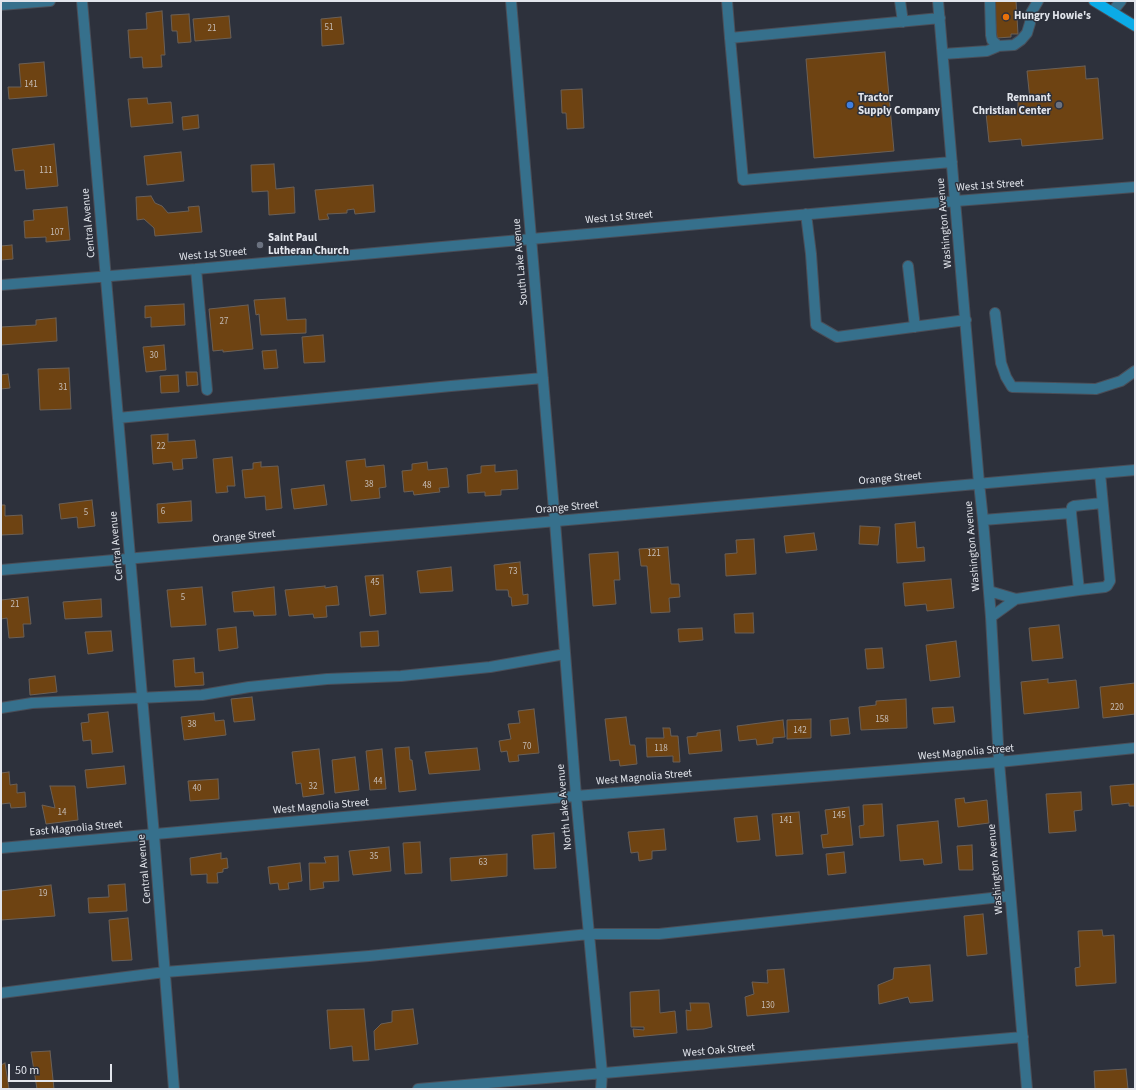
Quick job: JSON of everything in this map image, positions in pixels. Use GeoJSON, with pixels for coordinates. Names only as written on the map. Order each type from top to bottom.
{"type":"FeatureCollection","features":[{"type":"Feature","properties":{"kind":"main road"},"geometry":{"type":"LineString","coordinates":[[1094,1],[1135,26]]}},
{"type":"Feature","properties":{"kind":"street"},"geometry":{"type":"LineString","coordinates":[[1,5],[50,1]]}},
{"type":"Feature","properties":{"kind":"street","name":"Central Avenue"},"geometry":{"type":"LineString","coordinates":[[82,1],[154,835],[174,1089]]}},
{"type":"Feature","properties":{"kind":"street","name":"South Lake Avenue"},"geometry":{"type":"LineString","coordinates":[[511,1],[555,522]]}},
{"type":"Feature","properties":{"kind":"street"},"geometry":{"type":"LineString","coordinates":[[727,1],[743,180],[952,162]]}},
{"type":"Feature","properties":{"kind":"street"},"geometry":{"type":"LineString","coordinates":[[900,1],[903,22]]}},
{"type":"Feature","properties":{"kind":"street","name":"Washington Avenue"},"geometry":{"type":"LineString","coordinates":[[938,1],[989,591],[999,762],[1027,1089]]}},
{"type":"Feature","properties":{"kind":"street"},"geometry":{"type":"LineString","coordinates":[[990,1],[991,35],[994,43],[1000,46]]}},
{"type":"Feature","properties":{"kind":"street"},"geometry":{"type":"LineString","coordinates":[[943,54],[987,51],[1000,46],[1014,45],[1027,33],[1031,13],[1038,1]]}},
{"type":"Feature","properties":{"kind":"street"},"geometry":{"type":"LineString","coordinates":[[1112,12],[1122,1]]}},
{"type":"Feature","properties":{"kind":"street"},"geometry":{"type":"LineString","coordinates":[[730,38],[940,18]]}},
{"type":"Feature","properties":{"kind":"street","name":"West 1st Street"},"geometry":{"type":"LineString","coordinates":[[1,285],[106,277],[956,201],[1135,187]]}},
{"type":"Feature","properties":{"kind":"street"},"geometry":{"type":"LineString","coordinates":[[806,214],[811,254],[816,325],[837,337],[966,320]]}},
{"type":"Feature","properties":{"kind":"street"},"geometry":{"type":"LineString","coordinates":[[908,266],[915,327]]}},
{"type":"Feature","properties":{"kind":"street"},"geometry":{"type":"LineString","coordinates":[[196,269],[207,390]]}},
{"type":"Feature","properties":{"kind":"street"},"geometry":{"type":"LineString","coordinates":[[995,313],[1001,363],[1006,377],[1012,387],[1096,389],[1121,381],[1135,370]]}},
{"type":"Feature","properties":{"kind":"street"},"geometry":{"type":"LineString","coordinates":[[118,418],[543,378]]}},
{"type":"Feature","properties":{"kind":"street","name":"Orange Street"},"geometry":{"type":"LineString","coordinates":[[1,570],[130,560],[1135,470]]}},
{"type":"Feature","properties":{"kind":"street"},"geometry":{"type":"LineString","coordinates":[[989,591],[1016,599],[1107,586],[1110,581],[1100,473]]}},
{"type":"Feature","properties":{"kind":"street"},"geometry":{"type":"LineString","coordinates":[[1079,590],[1071,512],[1072,507],[1102,503]]}},
{"type":"Feature","properties":{"kind":"street"},"geometry":{"type":"LineString","coordinates":[[983,520],[1071,512]]}},
{"type":"Feature","properties":{"kind":"street","name":"North Lake Avenue"},"geometry":{"type":"LineString","coordinates":[[555,522],[576,796],[602,1073],[601,1089]]}},
{"type":"Feature","properties":{"kind":"street"},"geometry":{"type":"LineString","coordinates":[[991,617],[1016,599]]}},
{"type":"Feature","properties":{"kind":"street"},"geometry":{"type":"LineString","coordinates":[[1,708],[32,703],[202,695],[249,687],[327,679],[401,676],[490,667],[565,654]]}},
{"type":"Feature","properties":{"kind":"street","name":"West Magnolia Street"},"geometry":{"type":"LineString","coordinates":[[154,835],[576,796],[999,762],[1135,748]]}},
{"type":"Feature","properties":{"kind":"street","name":"East Magnolia Street"},"geometry":{"type":"LineString","coordinates":[[1,848],[154,835]]}},
{"type":"Feature","properties":{"kind":"street"},"geometry":{"type":"LineString","coordinates":[[1,993],[165,972],[369,956],[589,934],[659,934],[1010,896]]}},
{"type":"Feature","properties":{"kind":"street","name":"West Oak Street"},"geometry":{"type":"LineString","coordinates":[[418,1089],[1023,1037]]}},
{"type":"Feature","properties":{"kind":"building","name":"Hungry Howie's"},"geometry":{"type":"Polygon","coordinates":[[[994,1],[1016,1],[1018,34],[1011,34],[1011,37],[997,38],[994,1]]]}},
{"type":"Feature","properties":{"kind":"building"},"geometry":{"type":"Polygon","coordinates":[[[162,11],[165,55],[161,55],[162,67],[143,68],[142,57],[130,58],[128,30],[147,29],[146,13],[162,11]]]}},
{"type":"Feature","properties":{"kind":"building"},"geometry":{"type":"Polygon","coordinates":[[[189,14],[191,42],[178,43],[177,31],[172,31],[171,15],[189,14]]]}},
{"type":"Feature","properties":{"kind":"building"},"geometry":{"type":"Polygon","coordinates":[[[229,16],[231,38],[195,41],[193,19],[229,16]]]}},
{"type":"Feature","properties":{"kind":"building"},"geometry":{"type":"Polygon","coordinates":[[[341,17],[344,44],[322,46],[321,19],[341,17]]]}},
{"type":"Feature","properties":{"kind":"building","name":"Tractor Supply Company"},"geometry":{"type":"Polygon","coordinates":[[[885,52],[894,151],[814,158],[806,59],[885,52]]]}},
{"type":"Feature","properties":{"kind":"building"},"geometry":{"type":"Polygon","coordinates":[[[44,62],[47,96],[9,99],[8,87],[21,87],[19,64],[44,62]]]}},
{"type":"Feature","properties":{"kind":"building","name":"Remnant Christian Center"},"geometry":{"type":"Polygon","coordinates":[[[1085,66],[1086,79],[1098,78],[1103,139],[1022,146],[1021,139],[989,142],[986,113],[1018,110],[1018,101],[1030,100],[1027,71],[1085,66]]]}},
{"type":"Feature","properties":{"kind":"building"},"geometry":{"type":"Polygon","coordinates":[[[582,89],[584,128],[567,129],[566,113],[562,113],[561,90],[582,89]]]}},
{"type":"Feature","properties":{"kind":"building"},"geometry":{"type":"Polygon","coordinates":[[[147,98],[148,104],[171,102],[173,123],[131,127],[128,99],[147,98]]]}},
{"type":"Feature","properties":{"kind":"building"},"geometry":{"type":"Polygon","coordinates":[[[198,115],[199,128],[183,130],[182,117],[198,115]]]}},
{"type":"Feature","properties":{"kind":"building"},"geometry":{"type":"Polygon","coordinates":[[[54,144],[58,186],[26,189],[24,170],[15,171],[12,149],[54,144]]]}},
{"type":"Feature","properties":{"kind":"building"},"geometry":{"type":"Polygon","coordinates":[[[181,152],[184,181],[147,185],[144,156],[181,152]]]}},
{"type":"Feature","properties":{"kind":"building"},"geometry":{"type":"Polygon","coordinates":[[[274,164],[276,189],[294,187],[295,213],[269,215],[268,191],[252,192],[251,165],[274,164]]]}},
{"type":"Feature","properties":{"kind":"building"},"geometry":{"type":"Polygon","coordinates":[[[373,185],[375,212],[355,214],[354,209],[347,210],[347,213],[327,214],[329,219],[319,220],[315,190],[373,185]]]}},
{"type":"Feature","properties":{"kind":"building"},"geometry":{"type":"Polygon","coordinates":[[[151,196],[155,203],[162,206],[168,213],[189,211],[188,207],[199,206],[202,232],[155,236],[154,228],[144,219],[137,220],[136,197],[151,196]]]}},
{"type":"Feature","properties":{"kind":"building"},"geometry":{"type":"Polygon","coordinates":[[[67,207],[70,240],[46,242],[46,237],[25,238],[24,221],[34,220],[33,210],[67,207]]]}},
{"type":"Feature","properties":{"kind":"building"},"geometry":{"type":"Polygon","coordinates":[[[12,245],[13,259],[1,260],[1,246],[12,245]]]}},
{"type":"Feature","properties":{"kind":"building"},"geometry":{"type":"Polygon","coordinates":[[[285,298],[287,320],[306,319],[306,333],[261,335],[259,314],[256,315],[254,300],[285,298]]]}},
{"type":"Feature","properties":{"kind":"building"},"geometry":{"type":"Polygon","coordinates":[[[184,304],[185,325],[151,327],[151,317],[145,318],[145,306],[184,304]]]}},
{"type":"Feature","properties":{"kind":"building"},"geometry":{"type":"Polygon","coordinates":[[[248,305],[253,349],[223,352],[223,350],[213,351],[209,309],[248,305]]]}},
{"type":"Feature","properties":{"kind":"building"},"geometry":{"type":"Polygon","coordinates":[[[56,318],[57,341],[1,345],[1,327],[36,325],[36,320],[56,318]]]}},
{"type":"Feature","properties":{"kind":"building"},"geometry":{"type":"Polygon","coordinates":[[[323,335],[325,362],[304,363],[302,337],[323,335]]]}},
{"type":"Feature","properties":{"kind":"building"},"geometry":{"type":"Polygon","coordinates":[[[164,345],[166,370],[146,372],[143,347],[164,345]]]}},
{"type":"Feature","properties":{"kind":"building"},"geometry":{"type":"Polygon","coordinates":[[[276,350],[278,368],[264,369],[262,351],[276,350]]]}},
{"type":"Feature","properties":{"kind":"building"},"geometry":{"type":"Polygon","coordinates":[[[69,368],[71,409],[40,410],[38,369],[69,368]]]}},
{"type":"Feature","properties":{"kind":"building"},"geometry":{"type":"Polygon","coordinates":[[[186,372],[197,372],[198,385],[187,386],[186,372]]]}},
{"type":"Feature","properties":{"kind":"building"},"geometry":{"type":"Polygon","coordinates":[[[8,374],[10,388],[1,389],[1,375],[8,374]]]}},
{"type":"Feature","properties":{"kind":"building"},"geometry":{"type":"Polygon","coordinates":[[[178,375],[179,392],[161,393],[160,376],[178,375]]]}},
{"type":"Feature","properties":{"kind":"building"},"geometry":{"type":"Polygon","coordinates":[[[168,434],[168,442],[195,440],[197,458],[182,459],[183,469],[173,470],[172,462],[153,464],[151,435],[168,434]]]}},
{"type":"Feature","properties":{"kind":"building"},"geometry":{"type":"Polygon","coordinates":[[[232,457],[235,486],[227,486],[228,492],[216,493],[213,459],[232,457]]]}},
{"type":"Feature","properties":{"kind":"building"},"geometry":{"type":"Polygon","coordinates":[[[365,459],[366,467],[384,465],[386,487],[379,488],[380,498],[351,501],[346,461],[365,459]]]}},
{"type":"Feature","properties":{"kind":"building"},"geometry":{"type":"Polygon","coordinates":[[[261,462],[261,467],[278,466],[282,508],[266,510],[265,496],[245,498],[242,470],[253,469],[253,463],[261,462]]]}},
{"type":"Feature","properties":{"kind":"building"},"geometry":{"type":"Polygon","coordinates":[[[427,462],[428,470],[447,468],[449,487],[439,488],[440,492],[414,495],[413,491],[404,492],[402,471],[412,470],[412,464],[427,462]]]}},
{"type":"Feature","properties":{"kind":"building"},"geometry":{"type":"Polygon","coordinates":[[[495,465],[495,472],[517,470],[518,489],[501,490],[501,495],[485,496],[485,492],[468,493],[467,475],[481,473],[481,466],[495,465]]]}},
{"type":"Feature","properties":{"kind":"building"},"geometry":{"type":"Polygon","coordinates":[[[324,485],[327,505],[294,509],[291,489],[324,485]]]}},
{"type":"Feature","properties":{"kind":"building"},"geometry":{"type":"Polygon","coordinates":[[[92,500],[95,526],[78,528],[77,517],[61,519],[59,504],[92,500]]]}},
{"type":"Feature","properties":{"kind":"building"},"geometry":{"type":"Polygon","coordinates":[[[191,501],[192,521],[158,523],[157,504],[191,501]]]}},
{"type":"Feature","properties":{"kind":"building"},"geometry":{"type":"Polygon","coordinates":[[[1,505],[5,505],[5,516],[22,515],[23,534],[1,535],[1,505]]]}},
{"type":"Feature","properties":{"kind":"building"},"geometry":{"type":"Polygon","coordinates":[[[915,522],[917,548],[924,547],[925,561],[897,563],[895,524],[915,522]]]}},
{"type":"Feature","properties":{"kind":"building"},"geometry":{"type":"Polygon","coordinates":[[[860,526],[880,527],[878,545],[859,544],[860,526]]]}},
{"type":"Feature","properties":{"kind":"building"},"geometry":{"type":"Polygon","coordinates":[[[814,533],[817,550],[786,553],[784,536],[814,533]]]}},
{"type":"Feature","properties":{"kind":"building"},"geometry":{"type":"Polygon","coordinates":[[[754,539],[756,574],[726,576],[725,554],[737,553],[736,540],[754,539]]]}},
{"type":"Feature","properties":{"kind":"building"},"geometry":{"type":"Polygon","coordinates":[[[668,547],[671,584],[679,584],[680,597],[669,598],[670,612],[651,613],[647,566],[641,566],[639,549],[668,547]]]}},
{"type":"Feature","properties":{"kind":"building"},"geometry":{"type":"Polygon","coordinates":[[[618,552],[620,580],[614,580],[616,604],[593,606],[589,554],[618,552]]]}},
{"type":"Feature","properties":{"kind":"building"},"geometry":{"type":"Polygon","coordinates":[[[520,562],[523,595],[528,594],[528,604],[512,606],[511,597],[509,597],[508,590],[496,590],[494,565],[520,562]]]}},
{"type":"Feature","properties":{"kind":"building"},"geometry":{"type":"Polygon","coordinates":[[[451,567],[453,591],[420,593],[417,571],[451,567]]]}},
{"type":"Feature","properties":{"kind":"building"},"geometry":{"type":"Polygon","coordinates":[[[383,575],[386,614],[370,616],[365,576],[383,575]]]}},
{"type":"Feature","properties":{"kind":"building"},"geometry":{"type":"Polygon","coordinates":[[[951,579],[954,608],[927,611],[926,604],[905,606],[903,583],[951,579]]]}},
{"type":"Feature","properties":{"kind":"building"},"geometry":{"type":"Polygon","coordinates":[[[325,586],[325,588],[337,586],[339,605],[326,606],[327,617],[314,618],[313,614],[289,616],[285,590],[325,586]]]}},
{"type":"Feature","properties":{"kind":"building"},"geometry":{"type":"Polygon","coordinates":[[[202,587],[206,625],[171,627],[167,590],[202,587]]]}},
{"type":"Feature","properties":{"kind":"building"},"geometry":{"type":"Polygon","coordinates":[[[274,587],[276,615],[254,616],[253,611],[234,612],[232,592],[274,587]]]}},
{"type":"Feature","properties":{"kind":"building"},"geometry":{"type":"Polygon","coordinates":[[[28,597],[31,624],[23,624],[24,637],[9,638],[7,618],[1,619],[1,600],[28,597]]]}},
{"type":"Feature","properties":{"kind":"building"},"geometry":{"type":"Polygon","coordinates":[[[101,599],[102,617],[65,619],[63,602],[101,599]]]}},
{"type":"Feature","properties":{"kind":"building"},"geometry":{"type":"Polygon","coordinates":[[[753,613],[754,633],[735,633],[734,614],[753,613]]]}},
{"type":"Feature","properties":{"kind":"building"},"geometry":{"type":"Polygon","coordinates":[[[1059,625],[1063,658],[1032,661],[1029,628],[1059,625]]]}},
{"type":"Feature","properties":{"kind":"building"},"geometry":{"type":"Polygon","coordinates":[[[236,627],[238,648],[219,651],[217,629],[236,627]]]}},
{"type":"Feature","properties":{"kind":"building"},"geometry":{"type":"Polygon","coordinates":[[[702,628],[703,640],[679,642],[678,629],[702,628]]]}},
{"type":"Feature","properties":{"kind":"building"},"geometry":{"type":"Polygon","coordinates":[[[111,631],[113,651],[88,654],[85,632],[111,631]]]}},
{"type":"Feature","properties":{"kind":"building"},"geometry":{"type":"Polygon","coordinates":[[[378,631],[379,646],[361,647],[360,632],[378,631]]]}},
{"type":"Feature","properties":{"kind":"building"},"geometry":{"type":"Polygon","coordinates":[[[956,641],[960,677],[930,681],[926,645],[956,641]]]}},
{"type":"Feature","properties":{"kind":"building"},"geometry":{"type":"Polygon","coordinates":[[[882,648],[884,668],[867,669],[865,649],[882,648]]]}},
{"type":"Feature","properties":{"kind":"building"},"geometry":{"type":"Polygon","coordinates":[[[194,658],[195,673],[203,672],[204,685],[175,687],[173,660],[194,658]]]}},
{"type":"Feature","properties":{"kind":"building"},"geometry":{"type":"Polygon","coordinates":[[[55,676],[57,692],[30,695],[29,679],[55,676]]]}},
{"type":"Feature","properties":{"kind":"building"},"geometry":{"type":"Polygon","coordinates":[[[1048,679],[1048,683],[1076,680],[1079,708],[1024,714],[1021,682],[1048,679]]]}},
{"type":"Feature","properties":{"kind":"building"},"geometry":{"type":"Polygon","coordinates":[[[1135,683],[1135,714],[1103,718],[1100,687],[1135,683]]]}},
{"type":"Feature","properties":{"kind":"building"},"geometry":{"type":"Polygon","coordinates":[[[252,697],[255,720],[234,722],[231,699],[252,697]]]}},
{"type":"Feature","properties":{"kind":"building"},"geometry":{"type":"Polygon","coordinates":[[[906,699],[907,728],[861,730],[859,707],[876,705],[876,701],[906,699]]]}},
{"type":"Feature","properties":{"kind":"building"},"geometry":{"type":"Polygon","coordinates":[[[953,707],[955,722],[934,724],[932,708],[953,707]]]}},
{"type":"Feature","properties":{"kind":"building"},"geometry":{"type":"Polygon","coordinates":[[[534,709],[539,753],[518,755],[519,761],[509,762],[507,751],[501,752],[499,741],[511,739],[508,724],[520,723],[518,711],[534,709]]]}},
{"type":"Feature","properties":{"kind":"building"},"geometry":{"type":"Polygon","coordinates":[[[108,712],[113,752],[92,754],[91,740],[83,741],[81,723],[89,722],[88,714],[108,712]]]}},
{"type":"Feature","properties":{"kind":"building"},"geometry":{"type":"Polygon","coordinates":[[[214,713],[215,721],[224,720],[226,735],[184,740],[181,717],[214,713]]]}},
{"type":"Feature","properties":{"kind":"building"},"geometry":{"type":"Polygon","coordinates":[[[626,717],[630,745],[635,745],[637,764],[620,766],[619,760],[610,761],[605,719],[626,717]]]}},
{"type":"Feature","properties":{"kind":"building"},"geometry":{"type":"Polygon","coordinates":[[[848,718],[850,734],[831,736],[830,720],[848,718]]]}},
{"type":"Feature","properties":{"kind":"building"},"geometry":{"type":"Polygon","coordinates":[[[811,719],[811,738],[787,739],[787,720],[811,719]]]}},
{"type":"Feature","properties":{"kind":"building"},"geometry":{"type":"Polygon","coordinates":[[[783,720],[785,737],[773,738],[773,743],[757,745],[756,739],[739,741],[737,726],[783,720]]]}},
{"type":"Feature","properties":{"kind":"building"},"geometry":{"type":"Polygon","coordinates":[[[663,728],[670,728],[671,736],[678,736],[680,762],[673,762],[673,756],[647,757],[646,738],[664,738],[663,728]]]}},
{"type":"Feature","properties":{"kind":"building"},"geometry":{"type":"Polygon","coordinates":[[[720,730],[722,751],[689,754],[687,737],[697,736],[697,733],[720,730]]]}},
{"type":"Feature","properties":{"kind":"building"},"geometry":{"type":"Polygon","coordinates":[[[409,747],[416,790],[399,792],[395,748],[409,747]]]}},
{"type":"Feature","properties":{"kind":"building"},"geometry":{"type":"Polygon","coordinates":[[[477,748],[480,770],[429,774],[425,752],[477,748]]]}},
{"type":"Feature","properties":{"kind":"building"},"geometry":{"type":"Polygon","coordinates":[[[319,749],[324,794],[303,797],[301,783],[296,784],[292,752],[319,749]]]}},
{"type":"Feature","properties":{"kind":"building"},"geometry":{"type":"Polygon","coordinates":[[[382,749],[386,789],[370,790],[366,751],[382,749]]]}},
{"type":"Feature","properties":{"kind":"building"},"geometry":{"type":"Polygon","coordinates":[[[355,757],[359,790],[335,793],[332,760],[355,757]]]}},
{"type":"Feature","properties":{"kind":"building"},"geometry":{"type":"Polygon","coordinates":[[[124,766],[126,784],[87,788],[85,770],[124,766]]]}},
{"type":"Feature","properties":{"kind":"building"},"geometry":{"type":"Polygon","coordinates":[[[9,772],[10,785],[17,784],[17,793],[25,792],[26,807],[11,808],[10,803],[1,804],[1,773],[9,772]]]}},
{"type":"Feature","properties":{"kind":"building"},"geometry":{"type":"Polygon","coordinates":[[[218,779],[219,799],[190,801],[188,781],[218,779]]]}},
{"type":"Feature","properties":{"kind":"building"},"geometry":{"type":"Polygon","coordinates":[[[1135,784],[1135,806],[1129,806],[1129,803],[1112,805],[1110,786],[1135,784]]]}},
{"type":"Feature","properties":{"kind":"building"},"geometry":{"type":"Polygon","coordinates":[[[50,786],[75,786],[78,820],[46,824],[42,805],[55,808],[50,786]]]}},
{"type":"Feature","properties":{"kind":"building"},"geometry":{"type":"Polygon","coordinates":[[[1081,792],[1082,810],[1074,811],[1076,831],[1049,833],[1046,794],[1081,792]]]}},
{"type":"Feature","properties":{"kind":"building"},"geometry":{"type":"Polygon","coordinates":[[[964,798],[965,803],[987,800],[989,823],[958,827],[955,799],[964,798]]]}},
{"type":"Feature","properties":{"kind":"building"},"geometry":{"type":"Polygon","coordinates":[[[882,804],[884,836],[860,838],[859,826],[864,825],[863,805],[882,804]]]}},
{"type":"Feature","properties":{"kind":"building"},"geometry":{"type":"Polygon","coordinates":[[[849,807],[853,845],[823,848],[821,835],[828,834],[825,810],[849,807]]]}},
{"type":"Feature","properties":{"kind":"building"},"geometry":{"type":"Polygon","coordinates":[[[799,812],[803,854],[776,856],[772,814],[799,812]]]}},
{"type":"Feature","properties":{"kind":"building"},"geometry":{"type":"Polygon","coordinates":[[[757,816],[760,840],[737,842],[734,818],[757,816]]]}},
{"type":"Feature","properties":{"kind":"building"},"geometry":{"type":"Polygon","coordinates":[[[938,821],[942,863],[924,865],[923,859],[900,861],[897,825],[938,821]]]}},
{"type":"Feature","properties":{"kind":"building"},"geometry":{"type":"Polygon","coordinates":[[[664,829],[666,850],[652,851],[652,859],[639,861],[638,852],[631,853],[628,832],[664,829]]]}},
{"type":"Feature","properties":{"kind":"building"},"geometry":{"type":"Polygon","coordinates":[[[554,833],[556,868],[534,869],[532,835],[554,833]]]}},
{"type":"Feature","properties":{"kind":"building"},"geometry":{"type":"Polygon","coordinates":[[[420,842],[422,873],[405,874],[403,843],[420,842]]]}},
{"type":"Feature","properties":{"kind":"building"},"geometry":{"type":"Polygon","coordinates":[[[972,845],[973,870],[959,870],[957,846],[972,845]]]}},
{"type":"Feature","properties":{"kind":"building"},"geometry":{"type":"Polygon","coordinates":[[[389,847],[391,871],[353,875],[349,851],[389,847]]]}},
{"type":"Feature","properties":{"kind":"building"},"geometry":{"type":"Polygon","coordinates":[[[844,852],[846,873],[828,875],[826,854],[844,852]]]}},
{"type":"Feature","properties":{"kind":"building"},"geometry":{"type":"Polygon","coordinates":[[[221,853],[221,859],[227,858],[228,868],[223,869],[223,872],[217,873],[218,883],[207,883],[207,874],[191,875],[190,858],[221,853]]]}},
{"type":"Feature","properties":{"kind":"building"},"geometry":{"type":"Polygon","coordinates":[[[507,854],[507,876],[451,881],[450,858],[507,854]]]}},
{"type":"Feature","properties":{"kind":"building"},"geometry":{"type":"Polygon","coordinates":[[[338,856],[339,881],[323,882],[324,888],[310,890],[309,863],[326,863],[324,857],[338,856]]]}},
{"type":"Feature","properties":{"kind":"building"},"geometry":{"type":"Polygon","coordinates":[[[300,863],[302,881],[288,883],[289,889],[279,890],[278,883],[270,884],[268,867],[300,863]]]}},
{"type":"Feature","properties":{"kind":"building"},"geometry":{"type":"Polygon","coordinates":[[[125,884],[127,911],[89,913],[88,898],[109,897],[108,885],[125,884]]]}},
{"type":"Feature","properties":{"kind":"building"},"geometry":{"type":"Polygon","coordinates":[[[51,885],[55,916],[1,920],[1,891],[51,885]]]}},
{"type":"Feature","properties":{"kind":"building"},"geometry":{"type":"Polygon","coordinates":[[[983,914],[987,954],[967,956],[964,916],[983,914]]]}},
{"type":"Feature","properties":{"kind":"building"},"geometry":{"type":"Polygon","coordinates":[[[128,918],[132,960],[112,961],[109,920],[128,918]]]}},
{"type":"Feature","properties":{"kind":"building"},"geometry":{"type":"Polygon","coordinates":[[[1102,930],[1103,936],[1114,935],[1116,983],[1076,986],[1075,968],[1080,967],[1078,931],[1102,930]]]}},
{"type":"Feature","properties":{"kind":"building"},"geometry":{"type":"Polygon","coordinates":[[[930,965],[933,1001],[910,1003],[908,997],[879,1004],[878,985],[893,979],[894,968],[930,965]]]}},
{"type":"Feature","properties":{"kind":"building"},"geometry":{"type":"Polygon","coordinates":[[[784,969],[789,1012],[747,1016],[745,997],[754,994],[752,982],[768,983],[767,970],[784,969]]]}},
{"type":"Feature","properties":{"kind":"building"},"geometry":{"type":"Polygon","coordinates":[[[659,990],[660,1013],[675,1011],[677,1033],[634,1037],[633,1029],[644,1030],[644,1027],[631,1027],[630,992],[659,990]]]}},
{"type":"Feature","properties":{"kind":"building"},"geometry":{"type":"Polygon","coordinates":[[[690,1003],[709,1003],[712,1027],[687,1030],[686,1010],[691,1011],[690,1003]]]}},
{"type":"Feature","properties":{"kind":"building"},"geometry":{"type":"Polygon","coordinates":[[[364,1009],[369,1060],[353,1061],[352,1046],[330,1049],[327,1010],[364,1009]]]}},
{"type":"Feature","properties":{"kind":"building"},"geometry":{"type":"Polygon","coordinates":[[[413,1009],[418,1044],[375,1050],[374,1031],[381,1024],[392,1022],[392,1011],[413,1009]]]}},
{"type":"Feature","properties":{"kind":"building"},"geometry":{"type":"Polygon","coordinates":[[[50,1051],[54,1089],[37,1089],[31,1052],[50,1051]]]}},
{"type":"Feature","properties":{"kind":"building"},"geometry":{"type":"Polygon","coordinates":[[[5,1063],[9,1089],[1,1089],[1,1065],[5,1063]]]}},
{"type":"Feature","properties":{"kind":"building"},"geometry":{"type":"Polygon","coordinates":[[[1126,1069],[1128,1089],[1095,1089],[1094,1071],[1126,1069]]]}},
{"type":"Feature","properties":{"kind":"place","name":"Hungry Howie's"},"geometry":{"type":"Point","coordinates":[1006,17]}},
{"type":"Feature","properties":{"kind":"place","name":"Tractor Supply Company"},"geometry":{"type":"Point","coordinates":[850,105]}},
{"type":"Feature","properties":{"kind":"place","name":"Remnant Christian Center"},"geometry":{"type":"Point","coordinates":[1059,105]}},
{"type":"Feature","properties":{"kind":"place","name":"Saint Paul Lutheran Church"},"geometry":{"type":"Point","coordinates":[260,245]}}]}
